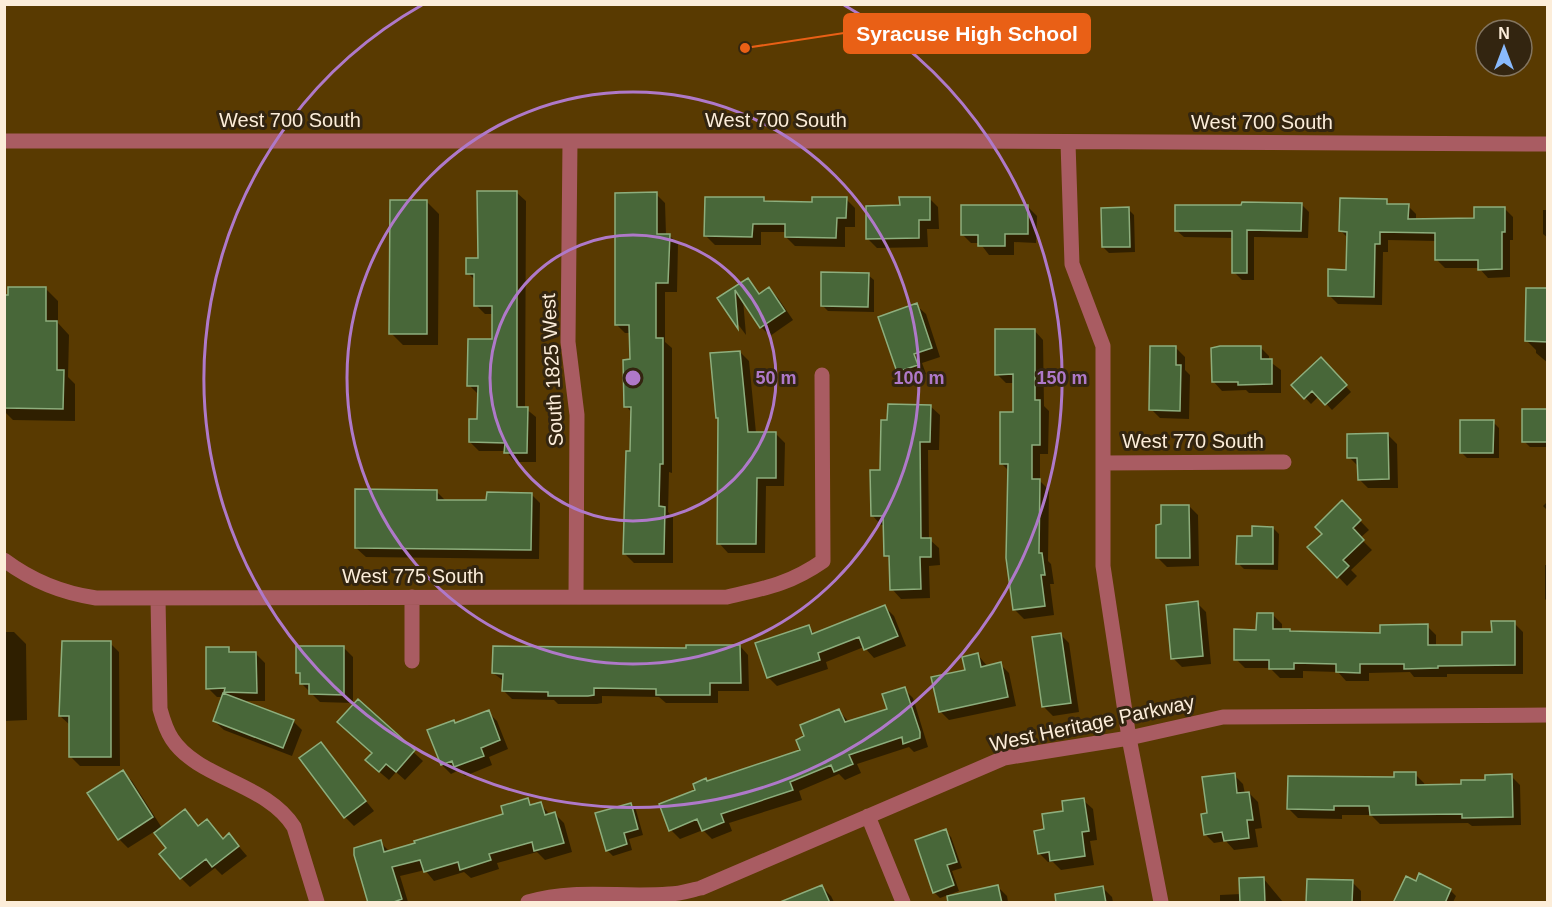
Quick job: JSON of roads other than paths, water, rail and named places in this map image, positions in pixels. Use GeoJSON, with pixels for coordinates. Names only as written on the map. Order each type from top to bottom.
{"type":"FeatureCollection","features":[{"type":"Feature","properties":{"kind":"street","name":"West 700 South"},"geometry":{"type":"LineString","coordinates":[[4,141],[953,141],[1548,144]]}},
{"type":"Feature","properties":{"kind":"street","name":"South 1825 West"},"geometry":{"type":"LineString","coordinates":[[570,142],[568,342],[577,415],[576,597]]}},
{"type":"Feature","properties":{"kind":"street"},"geometry":{"type":"LineString","coordinates":[[1068,143],[1072,264],[1103,346],[1103,566],[1129,738],[1161,903]]}},
{"type":"Feature","properties":{"kind":"street","name":"West 775 South"},"geometry":{"type":"LineString","coordinates":[[4,560],[36,580],[74,595],[96,598],[727,597],[785,583],[806,573],[823,561],[822,375]]}},
{"type":"Feature","properties":{"kind":"street","name":"West 770 South"},"geometry":{"type":"LineString","coordinates":[[1103,463],[1284,462]]}},
{"type":"Feature","properties":{"kind":"street"},"geometry":{"type":"LineString","coordinates":[[412,597],[412,661]]}},
{"type":"Feature","properties":{"kind":"street"},"geometry":{"type":"LineString","coordinates":[[158,598],[160,709],[169,733],[183,752],[276,805],[287,816],[294,827],[317,903]]}},
{"type":"Feature","properties":{"kind":"street","name":"West Heritage Parkway"},"geometry":{"type":"LineString","coordinates":[[528,903],[550,896],[589,893],[641,899],[701,888],[1004,758],[1129,738],[1222,717],[1548,715]]}},
{"type":"Feature","properties":{"kind":"street"},"geometry":{"type":"LineString","coordinates":[[868,816],[903,903]]}},
{"type":"Feature","properties":{"kind":"place","name":"Syracuse High School"},"geometry":{"type":"Point","coordinates":[745,48]}}]}
